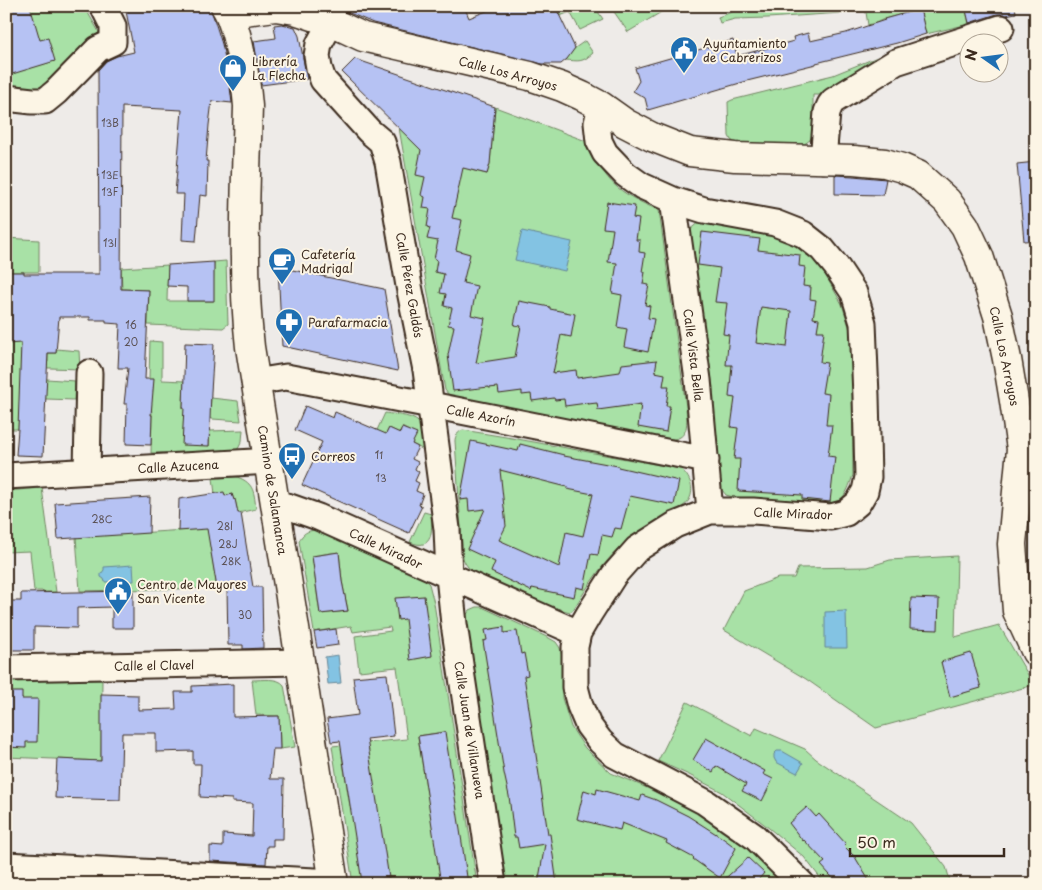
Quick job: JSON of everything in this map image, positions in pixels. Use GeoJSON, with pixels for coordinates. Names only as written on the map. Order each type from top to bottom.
{"type":"FeatureCollection","features":[{"type":"Feature","properties":{"kind":"street"},"geometry":{"type":"LineString","coordinates":[[6,98],[45,101],[98,49],[113,42],[113,26],[104,6]]}},
{"type":"Feature","properties":{"kind":"street","name":"Calle Los Arroyos"},"geometry":{"type":"LineString","coordinates":[[227,10],[275,6],[327,14],[362,38],[495,68],[562,87],[601,106],[625,123],[652,137],[690,152],[735,157],[854,160],[885,163],[918,175],[947,201],[965,226],[979,256],[998,316],[1007,359],[1021,449],[1012,544],[1017,611],[1036,652]]}},
{"type":"Feature","properties":{"kind":"street","name":"Camino de Salamanca"},"geometry":{"type":"LineString","coordinates":[[227,10],[240,50],[247,94],[246,295],[249,338],[334,883]]}},
{"type":"Feature","properties":{"kind":"street","name":"Calle Pérez Galdós"},"geometry":{"type":"LineString","coordinates":[[327,14],[318,44],[317,56],[323,80],[382,142],[388,162],[409,286],[426,370],[447,529],[449,576]]}},
{"type":"Feature","properties":{"kind":"street"},"geometry":{"type":"LineString","coordinates":[[823,160],[827,112],[833,101],[896,62],[1001,28]]}},
{"type":"Feature","properties":{"kind":"street","name":"Calle Mirador"},"geometry":{"type":"LineString","coordinates":[[276,506],[287,506],[318,517],[578,633],[614,574],[637,548],[675,525],[710,510],[753,511],[830,517],[846,513],[858,503],[865,491],[868,477],[863,323],[854,293],[822,249],[803,234],[775,224],[704,210],[673,200],[642,186],[625,174],[605,153],[599,141],[597,123],[601,106]]}},
{"type":"Feature","properties":{"kind":"street","name":"Calle Vista Bella"},"geometry":{"type":"LineString","coordinates":[[673,200],[698,380],[710,510]]}},
{"type":"Feature","properties":{"kind":"street"},"geometry":{"type":"LineString","coordinates":[[87,471],[89,373]]}},
{"type":"Feature","properties":{"kind":"street","name":"Calle Azorín"},"geometry":{"type":"LineString","coordinates":[[255,382],[286,377],[706,460]]}},
{"type":"Feature","properties":{"kind":"street","name":"Calle Azucena"},"geometry":{"type":"LineString","coordinates":[[6,476],[269,461]]}},
{"type":"Feature","properties":{"kind":"street","name":"Calle Juan de Villanueva"},"geometry":{"type":"LineString","coordinates":[[449,576],[454,624],[493,884]]}},
{"type":"Feature","properties":{"kind":"street"},"geometry":{"type":"LineString","coordinates":[[578,633],[575,647],[574,687],[588,725],[600,741],[615,756],[705,802],[755,837],[802,884]]}},
{"type":"Feature","properties":{"kind":"street","name":"Calle el Clavel"},"geometry":{"type":"LineString","coordinates":[[6,668],[301,662]]}},
{"type":"Feature","properties":{"kind":"street"},"geometry":{"type":"LineString","coordinates":[[6,864],[334,883]]}},
{"type":"Feature","properties":{"kind":"green space"},"geometry":{"type":"Polygon","coordinates":[[[41,6],[84,6],[99,32],[44,90],[6,86],[6,17],[41,6]]]}},
{"type":"Feature","properties":{"kind":"green space"},"geometry":{"type":"Polygon","coordinates":[[[555,6],[594,6],[603,19],[580,30],[570,12],[560,16],[555,6]]]}},
{"type":"Feature","properties":{"kind":"green space"},"geometry":{"type":"Polygon","coordinates":[[[610,6],[678,6],[663,11],[628,32],[610,6]]]}},
{"type":"Feature","properties":{"kind":"green space"},"geometry":{"type":"Polygon","coordinates":[[[748,6],[864,6],[841,13],[735,19],[720,23],[718,17],[748,6]]]}},
{"type":"Feature","properties":{"kind":"green space"},"geometry":{"type":"Polygon","coordinates":[[[865,6],[965,6],[969,24],[926,34],[920,9],[868,25],[865,6]]]}},
{"type":"Feature","properties":{"kind":"green space"},"geometry":{"type":"Polygon","coordinates":[[[585,41],[593,53],[580,61],[565,60],[575,48],[585,41]]]}},
{"type":"Feature","properties":{"kind":"green space"},"geometry":{"type":"Polygon","coordinates":[[[880,56],[881,60],[824,95],[813,95],[813,133],[810,140],[803,145],[737,144],[731,140],[729,136],[728,102],[833,75],[880,56]]]}},
{"type":"Feature","properties":{"kind":"green space"},"geometry":{"type":"Polygon","coordinates":[[[495,107],[586,141],[603,172],[612,182],[622,191],[642,203],[659,210],[686,407],[686,429],[681,436],[670,439],[607,428],[452,397],[445,390],[399,128],[471,170],[487,174],[490,163],[495,107]]]}},
{"type":"Feature","properties":{"kind":"green space"},"geometry":{"type":"Polygon","coordinates":[[[700,222],[789,241],[809,255],[823,271],[842,304],[851,333],[853,475],[845,495],[838,501],[827,505],[733,497],[726,495],[722,490],[718,476],[718,449],[713,387],[690,239],[690,230],[700,222]]]}},
{"type":"Feature","properties":{"kind":"green space"},"geometry":{"type":"Polygon","coordinates":[[[6,238],[39,240],[39,272],[6,272],[6,238]]]}},
{"type":"Feature","properties":{"kind":"green space"},"geometry":{"type":"Polygon","coordinates":[[[226,261],[228,324],[223,328],[148,325],[149,290],[122,289],[121,268],[168,265],[167,301],[213,301],[214,262],[226,261]]]}},
{"type":"Feature","properties":{"kind":"green space"},"geometry":{"type":"Polygon","coordinates":[[[22,335],[21,361],[48,362],[48,353],[56,353],[56,349],[79,351],[80,369],[20,367],[47,379],[75,381],[74,400],[20,398],[18,429],[6,429],[6,344],[22,335]]]}},
{"type":"Feature","properties":{"kind":"green space"},"geometry":{"type":"Polygon","coordinates":[[[150,341],[162,342],[162,380],[184,381],[183,407],[210,409],[211,398],[238,401],[241,421],[184,417],[209,446],[210,431],[243,430],[242,441],[238,449],[229,451],[151,453],[150,341]]]}},
{"type":"Feature","properties":{"kind":"green space"},"geometry":{"type":"Polygon","coordinates":[[[385,413],[406,416],[416,420],[423,430],[426,451],[412,444],[409,431],[402,427],[400,433],[389,428],[381,444],[372,441],[385,413]]]}},
{"type":"Feature","properties":{"kind":"green space"},"geometry":{"type":"Polygon","coordinates":[[[463,430],[681,469],[691,483],[691,496],[682,507],[657,520],[620,547],[598,572],[573,610],[570,612],[541,604],[471,571],[465,563],[463,558],[455,441],[457,434],[463,430]]]}},
{"type":"Feature","properties":{"kind":"green space"},"geometry":{"type":"Polygon","coordinates":[[[237,477],[243,479],[250,486],[254,494],[256,509],[238,513],[232,494],[225,496],[215,494],[213,478],[237,477]]]}},
{"type":"Feature","properties":{"kind":"green space"},"geometry":{"type":"Polygon","coordinates":[[[42,488],[56,592],[34,591],[30,551],[6,552],[6,491],[42,488]]]}},
{"type":"Feature","properties":{"kind":"green space"},"geometry":{"type":"Polygon","coordinates":[[[424,512],[431,514],[432,526],[430,537],[424,544],[410,542],[424,512]]]}},
{"type":"Feature","properties":{"kind":"green space"},"geometry":{"type":"Polygon","coordinates":[[[206,518],[217,588],[80,591],[76,537],[185,530],[206,518]]]}},
{"type":"Feature","properties":{"kind":"green space"},"geometry":{"type":"Polygon","coordinates":[[[315,530],[422,577],[429,584],[434,603],[477,884],[353,884],[332,746],[407,739],[397,667],[359,671],[355,636],[391,631],[390,627],[353,632],[351,626],[314,632],[299,541],[304,534],[315,530]],[[339,552],[312,556],[320,614],[348,611],[339,552]],[[444,732],[418,736],[427,794],[453,789],[444,732]],[[342,756],[350,806],[377,801],[342,756]]]}},
{"type":"Feature","properties":{"kind":"green space"},"geometry":{"type":"Polygon","coordinates":[[[957,556],[955,637],[999,625],[1034,685],[876,728],[806,679],[724,630],[744,591],[778,578],[794,578],[798,568],[868,567],[890,560],[957,556]]]}},
{"type":"Feature","properties":{"kind":"green space"},"geometry":{"type":"Polygon","coordinates":[[[482,607],[556,642],[562,657],[562,698],[571,727],[585,748],[611,773],[645,787],[706,817],[762,857],[788,884],[505,884],[465,617],[470,610],[482,607]]]}},
{"type":"Feature","properties":{"kind":"green space"},"geometry":{"type":"Polygon","coordinates":[[[6,679],[102,680],[101,761],[6,757],[6,679]]]}},
{"type":"Feature","properties":{"kind":"green space"},"geometry":{"type":"Polygon","coordinates":[[[252,680],[274,680],[284,685],[295,747],[280,749],[279,716],[256,715],[252,680]]]}},
{"type":"Feature","properties":{"kind":"green space"},"geometry":{"type":"Polygon","coordinates":[[[687,702],[752,736],[756,728],[805,749],[816,759],[911,823],[946,867],[951,884],[825,884],[804,857],[722,792],[658,761],[687,702]]]}},
{"type":"Feature","properties":{"kind":"water"},"geometry":{"type":"Polygon","coordinates":[[[522,231],[572,242],[565,271],[515,260],[522,231]]]}},
{"type":"Feature","properties":{"kind":"water"},"geometry":{"type":"Polygon","coordinates":[[[133,565],[134,581],[105,582],[101,577],[104,567],[133,565]]]}},
{"type":"Feature","properties":{"kind":"water"},"geometry":{"type":"Polygon","coordinates":[[[846,611],[847,648],[825,648],[825,612],[846,611]]]}},
{"type":"Feature","properties":{"kind":"water"},"geometry":{"type":"Polygon","coordinates":[[[338,655],[341,683],[328,684],[325,657],[338,655]]]}},
{"type":"Feature","properties":{"kind":"water"},"geometry":{"type":"Polygon","coordinates":[[[777,751],[782,751],[803,763],[797,773],[776,762],[774,754],[777,751]]]}},
{"type":"Feature","properties":{"kind":"building"},"geometry":{"type":"Polygon","coordinates":[[[6,6],[30,6],[40,40],[48,38],[55,61],[9,75],[6,66],[6,6]]]}},
{"type":"Feature","properties":{"kind":"building"},"geometry":{"type":"Polygon","coordinates":[[[125,6],[210,6],[222,44],[232,103],[212,101],[206,161],[208,161],[207,196],[200,195],[196,241],[182,240],[184,194],[175,194],[182,110],[122,107],[121,289],[149,290],[145,379],[154,379],[151,445],[126,444],[127,404],[124,404],[128,368],[118,368],[120,324],[106,323],[106,320],[90,320],[90,317],[59,317],[56,353],[48,353],[43,456],[16,455],[21,343],[6,344],[6,272],[24,272],[24,274],[99,274],[98,70],[106,61],[134,52],[125,6]]]}},
{"type":"Feature","properties":{"kind":"building"},"geometry":{"type":"Polygon","coordinates":[[[333,6],[464,6],[469,18],[499,6],[555,6],[575,48],[561,64],[542,64],[373,23],[333,6]]]}},
{"type":"Feature","properties":{"kind":"building"},"geometry":{"type":"Polygon","coordinates":[[[965,6],[1015,6],[1016,13],[997,14],[969,23],[965,6]]]}},
{"type":"Feature","properties":{"kind":"building"},"geometry":{"type":"Polygon","coordinates":[[[920,9],[926,34],[897,43],[747,81],[648,110],[645,98],[633,91],[639,81],[635,68],[733,40],[737,56],[794,41],[793,37],[808,33],[810,41],[846,33],[884,19],[920,9]]]}},
{"type":"Feature","properties":{"kind":"building"},"geometry":{"type":"Polygon","coordinates":[[[282,24],[295,27],[299,36],[307,79],[261,85],[254,41],[276,38],[274,25],[282,24]]]}},
{"type":"Feature","properties":{"kind":"building"},"geometry":{"type":"Polygon","coordinates":[[[355,59],[495,107],[490,164],[487,174],[463,168],[452,218],[462,220],[456,250],[470,254],[463,283],[477,286],[471,315],[485,318],[476,363],[515,357],[521,326],[514,325],[519,301],[575,314],[571,337],[561,335],[553,373],[576,370],[577,378],[620,372],[622,364],[657,360],[655,372],[665,374],[663,386],[669,386],[666,406],[670,406],[666,432],[638,427],[641,404],[598,410],[597,403],[565,406],[564,399],[555,400],[554,398],[532,401],[531,394],[522,395],[522,391],[499,394],[498,387],[453,391],[448,355],[454,326],[448,325],[452,308],[444,306],[446,294],[440,293],[444,274],[435,272],[437,260],[434,259],[438,241],[427,239],[430,228],[427,227],[430,209],[423,208],[425,197],[421,195],[425,177],[416,175],[421,150],[342,72],[355,59]]]}},
{"type":"Feature","properties":{"kind":"building"},"geometry":{"type":"Polygon","coordinates":[[[1036,162],[1036,240],[1024,241],[1017,164],[1036,162]]]}},
{"type":"Feature","properties":{"kind":"building"},"geometry":{"type":"Polygon","coordinates":[[[835,175],[886,179],[883,195],[835,194],[835,175]]]}},
{"type":"Feature","properties":{"kind":"building"},"geometry":{"type":"Polygon","coordinates":[[[607,202],[635,206],[633,218],[639,219],[636,240],[640,240],[639,252],[645,253],[642,272],[645,272],[643,284],[649,285],[645,305],[650,306],[648,318],[654,319],[648,352],[624,347],[627,329],[617,327],[622,295],[612,293],[617,263],[608,262],[613,229],[603,228],[607,202]]]}},
{"type":"Feature","properties":{"kind":"building"},"geometry":{"type":"Polygon","coordinates":[[[702,232],[760,239],[758,250],[800,255],[799,266],[805,267],[803,286],[811,287],[810,299],[816,300],[813,318],[819,319],[817,331],[824,331],[820,362],[827,363],[822,393],[829,394],[826,425],[832,425],[828,456],[835,457],[830,502],[802,499],[802,495],[738,491],[740,459],[734,459],[738,428],[731,427],[735,398],[729,397],[732,365],[726,365],[729,335],[723,334],[727,303],[715,302],[720,268],[698,265],[702,232]],[[761,307],[756,343],[787,347],[791,311],[761,307]]]}},
{"type":"Feature","properties":{"kind":"building"},"geometry":{"type":"Polygon","coordinates":[[[214,262],[214,301],[187,301],[187,287],[167,286],[168,265],[214,262]]]}},
{"type":"Feature","properties":{"kind":"building"},"geometry":{"type":"Polygon","coordinates":[[[278,267],[384,289],[398,371],[282,346],[278,267]]]}},
{"type":"Feature","properties":{"kind":"building"},"geometry":{"type":"Polygon","coordinates":[[[185,343],[214,344],[209,446],[182,445],[185,343]]]}},
{"type":"Feature","properties":{"kind":"building"},"geometry":{"type":"Polygon","coordinates":[[[305,406],[333,418],[335,412],[386,434],[389,428],[400,433],[402,428],[417,434],[412,444],[418,447],[412,459],[418,462],[415,469],[419,472],[415,481],[419,483],[416,491],[423,494],[419,505],[422,506],[409,533],[302,485],[322,442],[295,430],[305,406]]]}},
{"type":"Feature","properties":{"kind":"building"},"geometry":{"type":"Polygon","coordinates":[[[471,441],[518,451],[520,444],[564,456],[618,466],[679,481],[674,505],[630,496],[621,529],[615,528],[612,537],[602,535],[598,555],[591,554],[584,589],[576,587],[574,597],[532,588],[531,591],[491,572],[495,562],[467,549],[485,509],[469,511],[468,499],[460,500],[471,441]],[[500,470],[506,526],[499,540],[559,567],[566,532],[583,536],[593,494],[567,489],[567,487],[500,470]]]}},
{"type":"Feature","properties":{"kind":"building"},"geometry":{"type":"Polygon","coordinates":[[[224,492],[225,496],[232,494],[238,513],[241,513],[253,587],[262,587],[263,648],[243,649],[243,645],[228,645],[227,588],[217,588],[207,529],[178,531],[179,499],[224,492]]]}},
{"type":"Feature","properties":{"kind":"building"},"geometry":{"type":"Polygon","coordinates":[[[150,497],[149,533],[58,539],[55,503],[150,497]]]}},
{"type":"Feature","properties":{"kind":"building"},"geometry":{"type":"Polygon","coordinates":[[[339,552],[348,611],[320,614],[312,556],[339,552]]]}},
{"type":"Feature","properties":{"kind":"building"},"geometry":{"type":"Polygon","coordinates":[[[133,591],[133,628],[112,628],[112,607],[77,608],[77,628],[34,627],[34,650],[8,650],[8,601],[21,601],[21,593],[133,591]]]}},
{"type":"Feature","properties":{"kind":"building"},"geometry":{"type":"Polygon","coordinates":[[[424,596],[432,656],[410,660],[405,619],[398,620],[395,598],[424,596]]]}},
{"type":"Feature","properties":{"kind":"building"},"geometry":{"type":"Polygon","coordinates":[[[911,598],[939,599],[938,630],[910,629],[911,598]]]}},
{"type":"Feature","properties":{"kind":"building"},"geometry":{"type":"Polygon","coordinates":[[[504,627],[504,633],[517,631],[521,654],[524,653],[528,675],[524,676],[557,884],[538,884],[545,844],[519,848],[517,837],[514,837],[483,641],[487,640],[485,630],[504,627]]]}},
{"type":"Feature","properties":{"kind":"building"},"geometry":{"type":"Polygon","coordinates":[[[336,629],[338,645],[317,648],[314,632],[336,629]]]}},
{"type":"Feature","properties":{"kind":"building"},"geometry":{"type":"Polygon","coordinates":[[[971,653],[981,688],[950,697],[941,662],[971,653]]]}},
{"type":"Feature","properties":{"kind":"building"},"geometry":{"type":"Polygon","coordinates":[[[387,674],[394,736],[367,739],[389,878],[362,882],[340,741],[331,742],[327,719],[358,715],[353,677],[387,674]]]}},
{"type":"Feature","properties":{"kind":"building"},"geometry":{"type":"Polygon","coordinates":[[[233,684],[233,717],[279,716],[280,749],[273,749],[270,779],[284,779],[283,839],[273,839],[273,846],[267,846],[266,864],[210,861],[210,846],[223,847],[223,834],[252,836],[253,803],[232,802],[232,799],[200,797],[201,764],[193,764],[193,751],[156,752],[156,733],[122,733],[120,800],[55,798],[57,759],[101,761],[101,694],[138,695],[138,710],[176,709],[175,692],[192,692],[192,686],[233,684]]]}},
{"type":"Feature","properties":{"kind":"building"},"geometry":{"type":"Polygon","coordinates":[[[6,692],[22,692],[22,699],[38,699],[37,742],[26,742],[26,748],[6,747],[6,692]]]}},
{"type":"Feature","properties":{"kind":"building"},"geometry":{"type":"Polygon","coordinates":[[[445,732],[468,884],[441,884],[418,736],[445,732]]]}},
{"type":"Feature","properties":{"kind":"building"},"geometry":{"type":"Polygon","coordinates":[[[706,738],[765,771],[763,774],[773,779],[762,801],[742,791],[746,784],[716,766],[713,772],[693,760],[706,738]]]}},
{"type":"Feature","properties":{"kind":"building"},"geometry":{"type":"Polygon","coordinates":[[[597,789],[640,801],[642,795],[656,800],[688,816],[724,839],[736,848],[720,878],[694,858],[666,843],[667,841],[622,823],[620,830],[577,819],[584,790],[596,794],[597,789]]]}},
{"type":"Feature","properties":{"kind":"building"},"geometry":{"type":"Polygon","coordinates":[[[807,807],[816,817],[819,814],[846,844],[844,846],[855,857],[871,884],[838,884],[821,865],[825,862],[803,841],[789,823],[807,807]]]}},
{"type":"Feature","properties":{"kind":"building"},"geometry":{"type":"Polygon","coordinates":[[[748,858],[764,873],[755,884],[719,884],[748,858]]]}},
{"type":"Feature","properties":{"kind":"place","name":"Ayuntamiento de Cabrerizos"},"geometry":{"type":"Point","coordinates":[684,74]}},
{"type":"Feature","properties":{"kind":"place","name":"Librería La Flecha"},"geometry":{"type":"Point","coordinates":[233,92]}},
{"type":"Feature","properties":{"kind":"place","name":"Cafetería Madrigal"},"geometry":{"type":"Point","coordinates":[282,285]}},
{"type":"Feature","properties":{"kind":"place","name":"Parafarmacia"},"geometry":{"type":"Point","coordinates":[289,346]}},
{"type":"Feature","properties":{"kind":"place","name":"Correos"},"geometry":{"type":"Point","coordinates":[292,480]}},
{"type":"Feature","properties":{"kind":"place","name":"Centro de Mayores San Vicente"},"geometry":{"type":"Point","coordinates":[118,615]}}]}
